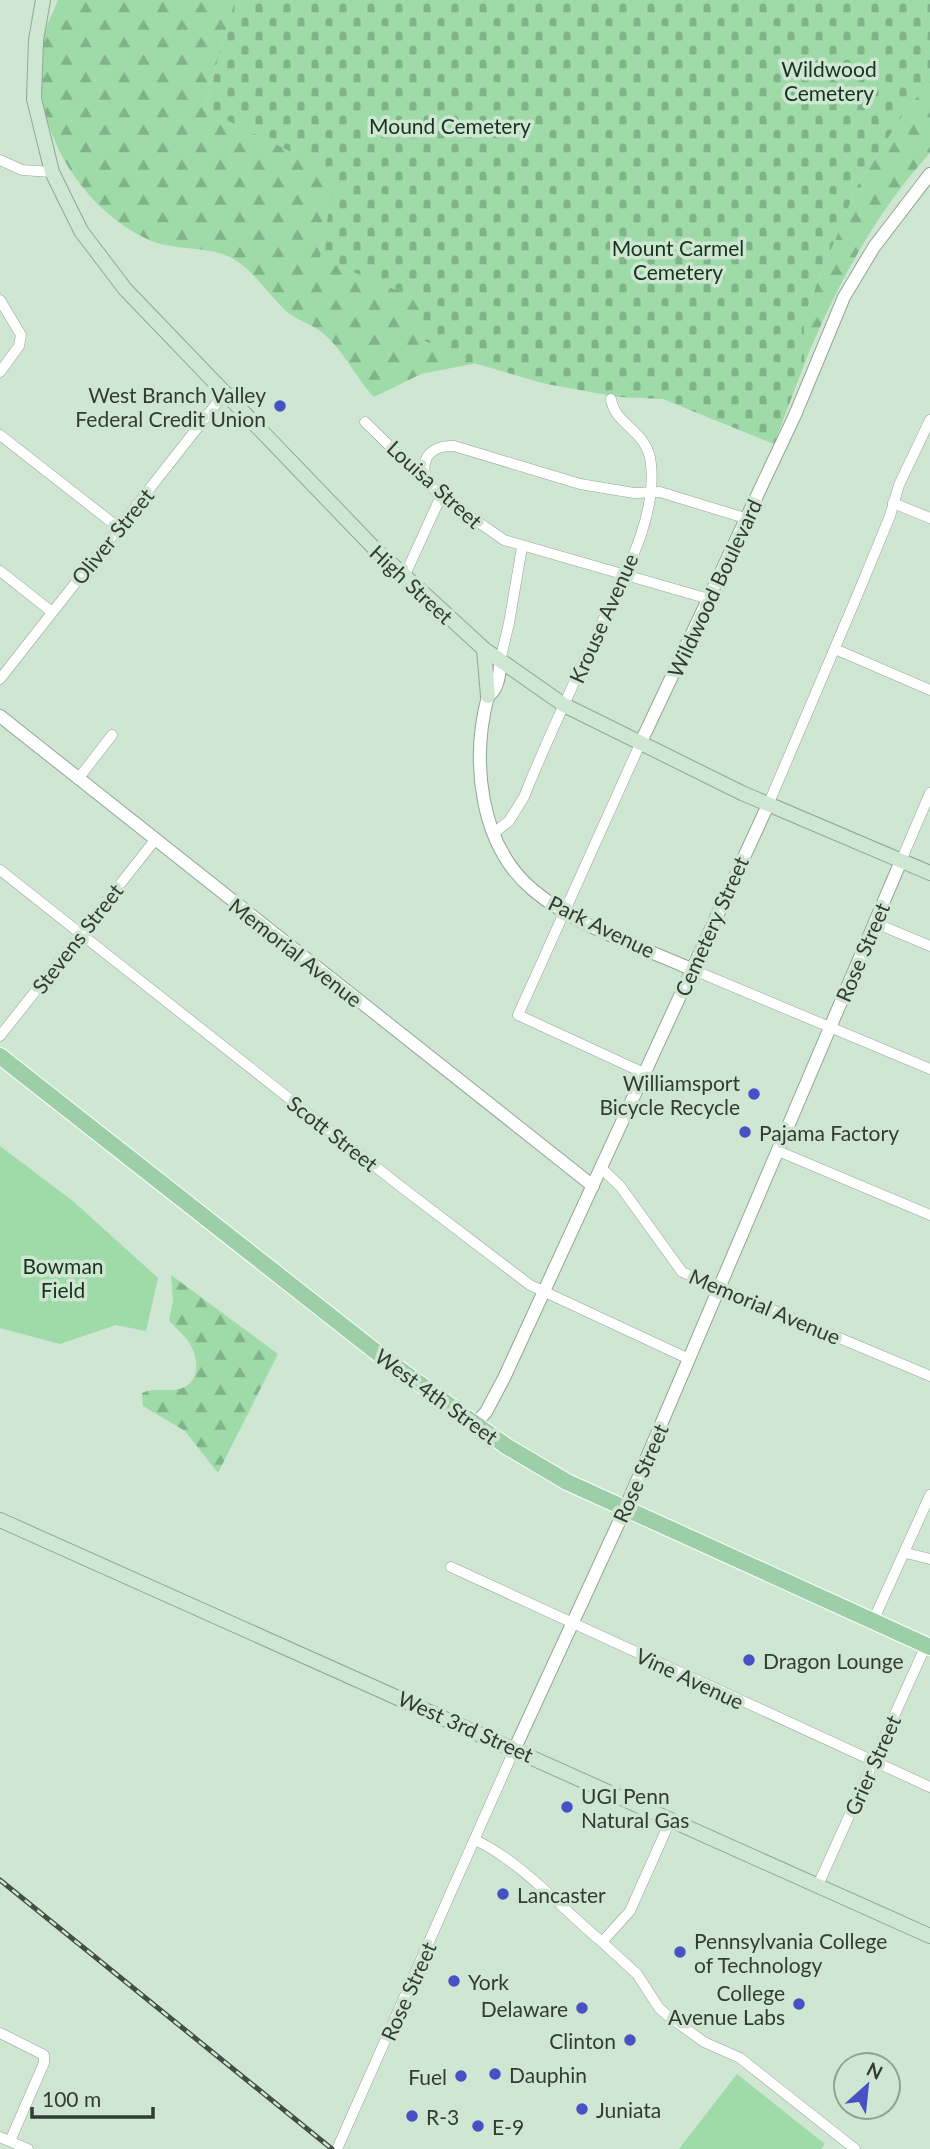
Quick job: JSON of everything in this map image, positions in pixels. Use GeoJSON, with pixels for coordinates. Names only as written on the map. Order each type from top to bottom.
{"type":"FeatureCollection","features":[{"type":"Feature","properties":{"kind":"main road","name":"High Street"},"geometry":{"type":"LineString","coordinates":[[43,0],[34,69],[39,127],[52,172],[69,212],[108,269],[224,394],[404,577],[484,649],[564,705],[768,805],[930,873]]}},
{"type":"Feature","properties":{"kind":"main road"},"geometry":{"type":"LineString","coordinates":[[484,649],[488,696]]}},
{"type":"Feature","properties":{"kind":"main road","name":"West 4th Street"},"geometry":{"type":"LineString","coordinates":[[0,1056],[380,1356],[474,1425],[567,1482],[928,1646]]}},
{"type":"Feature","properties":{"kind":"main road","name":"West 3rd Street"},"geometry":{"type":"LineString","coordinates":[[0,1520],[515,1748],[930,1936]]}},
{"type":"Feature","properties":{"kind":"street"},"geometry":{"type":"LineString","coordinates":[[0,160],[23,170],[52,172]]}},
{"type":"Feature","properties":{"kind":"street","name":"Wildwood Boulevard"},"geometry":{"type":"LineString","coordinates":[[644,1073],[518,1014],[640,744],[795,415],[844,297],[874,247],[930,174]]}},
{"type":"Feature","properties":{"kind":"street"},"geometry":{"type":"LineString","coordinates":[[0,300],[21,335],[19,346],[0,372]]}},
{"type":"Feature","properties":{"kind":"street","name":"Oliver Street"},"geometry":{"type":"LineString","coordinates":[[0,679],[224,394]]}},
{"type":"Feature","properties":{"kind":"street","name":"Krouse Avenue"},"geometry":{"type":"LineString","coordinates":[[495,832],[505,826],[518,808],[644,521],[651,492],[651,464],[646,443],[615,412],[611,399]]}},
{"type":"Feature","properties":{"kind":"street","name":"Cemetery Street"},"geometry":{"type":"LineString","coordinates":[[474,1425],[494,1400],[768,805],[835,649],[912,454],[930,420]]}},
{"type":"Feature","properties":{"kind":"street","name":"Louisa Street"},"geometry":{"type":"LineString","coordinates":[[365,422],[442,496],[486,530],[522,547],[709,599]]}},
{"type":"Feature","properties":{"kind":"street"},"geometry":{"type":"LineString","coordinates":[[0,435],[119,527]]}},
{"type":"Feature","properties":{"kind":"street"},"geometry":{"type":"LineString","coordinates":[[426,480],[424,464],[427,455],[438,447],[454,446],[580,484],[634,493],[674,495],[746,518]]}},
{"type":"Feature","properties":{"kind":"street"},"geometry":{"type":"LineString","coordinates":[[404,577],[442,496]]}},
{"type":"Feature","properties":{"kind":"street"},"geometry":{"type":"LineString","coordinates":[[893,503],[930,518]]}},
{"type":"Feature","properties":{"kind":"street","name":"Park Avenue"},"geometry":{"type":"LineString","coordinates":[[522,547],[494,693],[488,696],[481,728],[480,767],[495,832],[509,861],[528,885],[566,911],[691,969],[930,1069]]}},
{"type":"Feature","properties":{"kind":"street"},"geometry":{"type":"LineString","coordinates":[[0,571],[52,612]]}},
{"type":"Feature","properties":{"kind":"street"},"geometry":{"type":"LineString","coordinates":[[835,649],[930,690]]}},
{"type":"Feature","properties":{"kind":"street","name":"Memorial Avenue"},"geometry":{"type":"LineString","coordinates":[[0,716],[593,1186]]}},
{"type":"Feature","properties":{"kind":"street"},"geometry":{"type":"LineString","coordinates":[[78,779],[112,735]]}},
{"type":"Feature","properties":{"kind":"street","name":"Rose Street"},"geometry":{"type":"LineString","coordinates":[[337,2149],[515,1748],[625,1509],[930,793]]}},
{"type":"Feature","properties":{"kind":"street","name":"Stevens Street"},"geometry":{"type":"LineString","coordinates":[[0,1036],[155,840]]}},
{"type":"Feature","properties":{"kind":"street","name":"Scott Street"},"geometry":{"type":"LineString","coordinates":[[0,870],[448,1223],[544,1292],[689,1359]]}},
{"type":"Feature","properties":{"kind":"street"},"geometry":{"type":"LineString","coordinates":[[875,923],[930,946]]}},
{"type":"Feature","properties":{"kind":"street"},"geometry":{"type":"LineString","coordinates":[[778,1151],[930,1215]]}},
{"type":"Feature","properties":{"kind":"street","name":"Memorial Avenue"},"geometry":{"type":"LineString","coordinates":[[601,1168],[620,1186],[682,1272],[930,1376]]}},
{"type":"Feature","properties":{"kind":"street"},"geometry":{"type":"LineString","coordinates":[[873,1621],[930,1495]]}},
{"type":"Feature","properties":{"kind":"street"},"geometry":{"type":"LineString","coordinates":[[906,1553],[930,1559]]}},
{"type":"Feature","properties":{"kind":"street","name":"Vine Avenue"},"geometry":{"type":"LineString","coordinates":[[451,1567],[930,1787]]}},
{"type":"Feature","properties":{"kind":"street","name":"Grier Street"},"geometry":{"type":"LineString","coordinates":[[818,1885],[928,1646]]}},
{"type":"Feature","properties":{"kind":"street"},"geometry":{"type":"LineString","coordinates":[[602,1942],[629,1911],[671,1819]]}},
{"type":"Feature","properties":{"kind":"street"},"geometry":{"type":"LineString","coordinates":[[475,1840],[504,1859],[602,1942],[637,1974],[659,2008],[668,2016],[704,2042],[740,2058],[855,2149]]}},
{"type":"Feature","properties":{"kind":"street"},"geometry":{"type":"LineString","coordinates":[[0,2033],[44,2055],[44,2063],[5,2139],[28,2149]]}},
{"type":"Feature","properties":{"kind":"green space"},"geometry":{"type":"Polygon","coordinates":[[[58,0],[235,0],[204,109],[392,199],[326,228],[320,258],[428,303],[416,337],[477,363],[421,374],[374,397],[321,331],[289,314],[237,261],[215,252],[156,243],[121,223],[98,205],[63,158],[43,103],[39,74],[41,45],[58,0]]]}},
{"type":"Feature","properties":{"kind":"green space"},"geometry":{"type":"Polygon","coordinates":[[[235,0],[930,0],[930,81],[906,110],[857,186],[804,316],[804,365],[774,444],[663,399],[619,397],[546,384],[477,364],[416,337],[427,303],[320,258],[336,174],[204,109],[235,0]]]}},
{"type":"Feature","properties":{"kind":"green space"},"geometry":{"type":"Polygon","coordinates":[[[930,81],[930,153],[891,201],[858,253],[804,365],[804,316],[857,186],[906,110],[930,81]]]}},
{"type":"Feature","properties":{"kind":"green space","name":"Bowman Field"},"geometry":{"type":"Polygon","coordinates":[[[0,1146],[74,1202],[158,1278],[146,1331],[116,1325],[60,1344],[0,1328],[0,1146]]]}},
{"type":"Feature","properties":{"kind":"green space"},"geometry":{"type":"Polygon","coordinates":[[[171,1275],[278,1354],[218,1473],[185,1431],[143,1406],[142,1393],[182,1388],[189,1385],[196,1373],[196,1359],[190,1344],[169,1320],[173,1301],[171,1275]]]}},
{"type":"Feature","properties":{"kind":"green space"},"geometry":{"type":"Polygon","coordinates":[[[737,2074],[825,2144],[821,2149],[679,2149],[737,2074]]]}},
{"type":"Feature","properties":{"kind":"railway"},"geometry":{"type":"LineString","coordinates":[[0,1880],[332,2149]]}},
{"type":"Feature","properties":{"kind":"place","name":"West Branch Valley Federal Credit Union"},"geometry":{"type":"Point","coordinates":[280,406]}},
{"type":"Feature","properties":{"kind":"place","name":"Williamsport Bicycle Recycle"},"geometry":{"type":"Point","coordinates":[754,1094]}},
{"type":"Feature","properties":{"kind":"place","name":"Pajama Factory"},"geometry":{"type":"Point","coordinates":[745,1132]}},
{"type":"Feature","properties":{"kind":"place","name":"Dragon Lounge"},"geometry":{"type":"Point","coordinates":[749,1660]}},
{"type":"Feature","properties":{"kind":"place","name":"UGI Penn Natural Gas"},"geometry":{"type":"Point","coordinates":[567,1807]}},
{"type":"Feature","properties":{"kind":"place","name":"Lancaster"},"geometry":{"type":"Point","coordinates":[503,1894]}},
{"type":"Feature","properties":{"kind":"place","name":"Pennsylvania College of Technology"},"geometry":{"type":"Point","coordinates":[680,1952]}},
{"type":"Feature","properties":{"kind":"place","name":"York"},"geometry":{"type":"Point","coordinates":[454,1981]}},
{"type":"Feature","properties":{"kind":"place","name":"College Avenue Labs"},"geometry":{"type":"Point","coordinates":[799,2004]}},
{"type":"Feature","properties":{"kind":"place","name":"Delaware"},"geometry":{"type":"Point","coordinates":[582,2008]}},
{"type":"Feature","properties":{"kind":"place","name":"Clinton"},"geometry":{"type":"Point","coordinates":[630,2040]}},
{"type":"Feature","properties":{"kind":"place","name":"Dauphin"},"geometry":{"type":"Point","coordinates":[495,2074]}},
{"type":"Feature","properties":{"kind":"place","name":"Fuel"},"geometry":{"type":"Point","coordinates":[461,2076]}},
{"type":"Feature","properties":{"kind":"place","name":"Juniata"},"geometry":{"type":"Point","coordinates":[582,2109]}},
{"type":"Feature","properties":{"kind":"place","name":"R-3"},"geometry":{"type":"Point","coordinates":[412,2116]}},
{"type":"Feature","properties":{"kind":"place","name":"E-9"},"geometry":{"type":"Point","coordinates":[478,2126]}},
{"type":"Feature","properties":{"kind":"park label","name":"Wildwood Cemetery"},"geometry":{"type":"Point","coordinates":[829,80]}},
{"type":"Feature","properties":{"kind":"park label","name":"Mound Cemetery"},"geometry":{"type":"Point","coordinates":[450,125]}},
{"type":"Feature","properties":{"kind":"park label","name":"Mount Carmel Cemetery"},"geometry":{"type":"Point","coordinates":[678,259]}}]}
